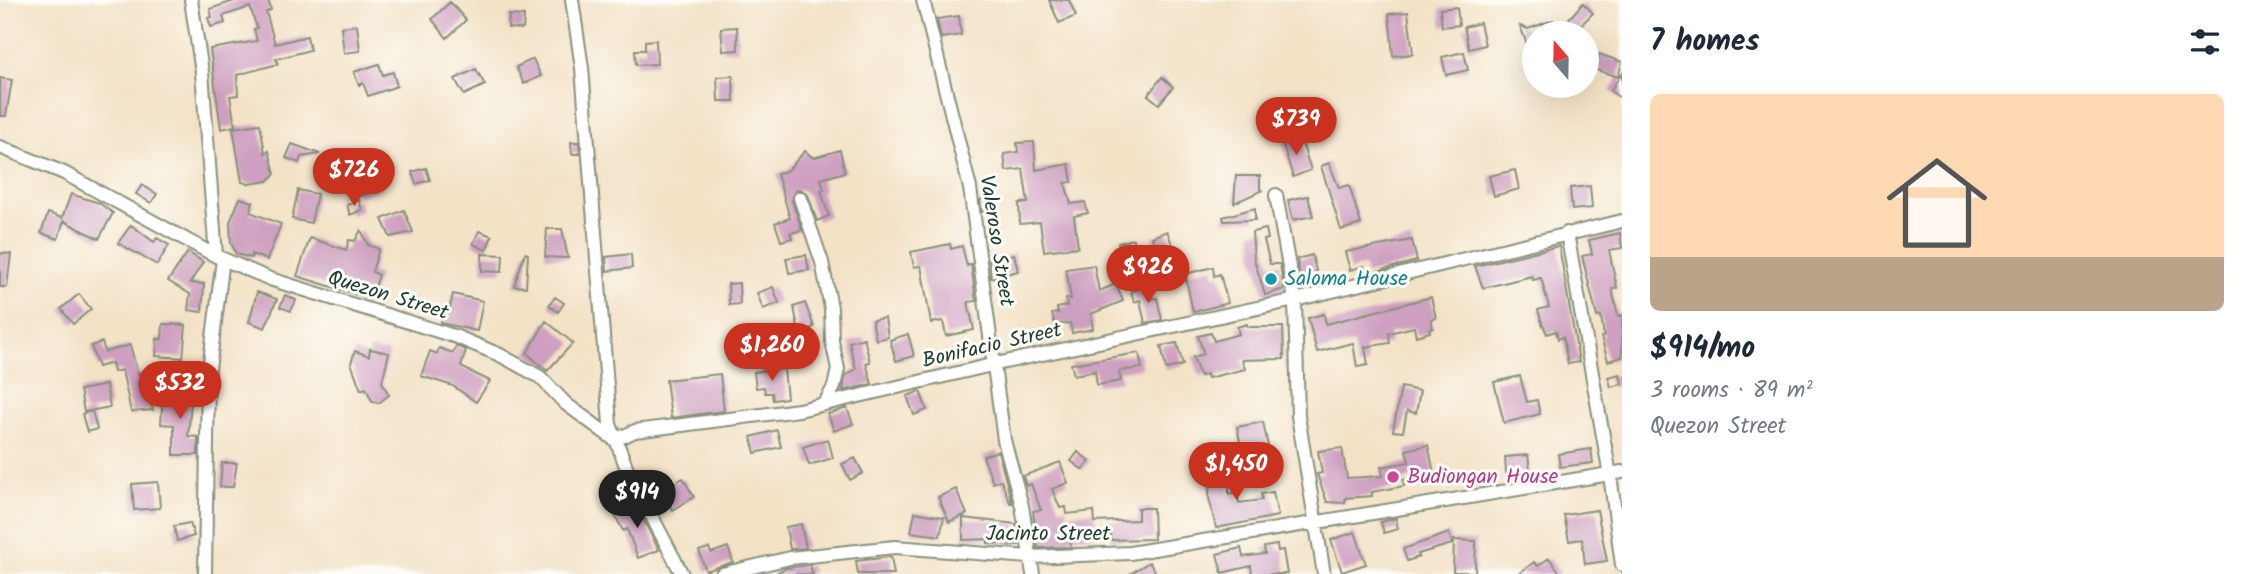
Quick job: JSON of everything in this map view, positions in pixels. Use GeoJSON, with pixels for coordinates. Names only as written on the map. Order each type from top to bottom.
{"type":"FeatureCollection","features":[{"type":"Feature","properties":{"kind":"street"},"geometry":{"type":"LineString","coordinates":[[191,0],[202,72],[219,257],[208,377],[205,574]]}},
{"type":"Feature","properties":{"kind":"street"},"geometry":{"type":"LineString","coordinates":[[572,0],[582,68],[610,425],[615,440]]}},
{"type":"Feature","properties":{"kind":"street","name":"Valeroso Street"},"geometry":{"type":"LineString","coordinates":[[923,0],[970,188],[996,364],[1004,440],[1022,506],[1033,574]]}},
{"type":"Feature","properties":{"kind":"street","name":"Quezon Street"},"geometry":{"type":"LineString","coordinates":[[0,147],[64,173],[219,257],[270,279],[457,337],[500,355],[540,377],[566,404],[615,440],[682,574]]}},
{"type":"Feature","properties":{"kind":"street"},"geometry":{"type":"LineString","coordinates":[[1276,195],[1295,300],[1298,416],[1324,574]]}},
{"type":"Feature","properties":{"kind":"street"},"geometry":{"type":"LineString","coordinates":[[800,198],[822,262],[831,308],[832,341],[838,369],[834,387],[825,403]]}},
{"type":"Feature","properties":{"kind":"street","name":"Bonifacio Street"},"geometry":{"type":"LineString","coordinates":[[615,440],[635,431],[799,410],[996,364],[1295,300],[1622,221]]}},
{"type":"Feature","properties":{"kind":"street"},"geometry":{"type":"LineString","coordinates":[[1567,233],[1616,473],[1622,565]]}},
{"type":"Feature","properties":{"kind":"street","name":"Jacinto Street"},"geometry":{"type":"LineString","coordinates":[[722,574],[790,558],[895,547],[1030,557],[1130,553],[1616,473]]}},
{"type":"Feature","properties":{"kind":"building"},"geometry":{"type":"Polygon","coordinates":[[[237,0],[268,0],[271,10],[266,12],[275,44],[307,36],[310,50],[276,59],[278,64],[237,75],[238,95],[230,96],[235,126],[221,129],[210,49],[257,41],[254,29],[257,28],[250,7],[223,16],[225,23],[211,27],[208,18],[212,17],[210,9],[237,0]]]}},
{"type":"Feature","properties":{"kind":"building"},"geometry":{"type":"Polygon","coordinates":[[[1049,0],[1069,0],[1076,16],[1059,23],[1049,0]]]}},
{"type":"Feature","properties":{"kind":"building"},"geometry":{"type":"Polygon","coordinates":[[[450,2],[466,20],[447,38],[432,19],[450,2]]]}},
{"type":"Feature","properties":{"kind":"building"},"geometry":{"type":"Polygon","coordinates":[[[1583,3],[1593,13],[1585,21],[1567,21],[1583,3]]]}},
{"type":"Feature","properties":{"kind":"building"},"geometry":{"type":"Polygon","coordinates":[[[1457,7],[1459,25],[1442,27],[1440,9],[1457,7]]]}},
{"type":"Feature","properties":{"kind":"building"},"geometry":{"type":"Polygon","coordinates":[[[1408,12],[1413,54],[1393,56],[1389,14],[1408,12]]]}},
{"type":"Feature","properties":{"kind":"building"},"geometry":{"type":"Polygon","coordinates":[[[509,15],[524,16],[523,29],[508,28],[509,15]]]}},
{"type":"Feature","properties":{"kind":"building"},"geometry":{"type":"Polygon","coordinates":[[[959,16],[961,35],[941,38],[937,19],[959,16]]]}},
{"type":"Feature","properties":{"kind":"building"},"geometry":{"type":"Polygon","coordinates":[[[1480,23],[1485,45],[1469,49],[1464,27],[1480,23]]]}},
{"type":"Feature","properties":{"kind":"building"},"geometry":{"type":"Polygon","coordinates":[[[357,25],[360,51],[344,53],[341,27],[357,25]]]}},
{"type":"Feature","properties":{"kind":"building"},"geometry":{"type":"Polygon","coordinates":[[[737,27],[738,50],[723,51],[721,28],[737,27]]]}},
{"type":"Feature","properties":{"kind":"building"},"geometry":{"type":"Polygon","coordinates":[[[656,40],[657,64],[636,65],[635,50],[645,50],[645,41],[656,40]]]}},
{"type":"Feature","properties":{"kind":"building"},"geometry":{"type":"Polygon","coordinates":[[[1464,52],[1468,70],[1446,75],[1442,57],[1464,52]]]}},
{"type":"Feature","properties":{"kind":"building"},"geometry":{"type":"Polygon","coordinates":[[[1600,54],[1622,62],[1618,77],[1600,71],[1600,54]]]}},
{"type":"Feature","properties":{"kind":"building"},"geometry":{"type":"Polygon","coordinates":[[[533,59],[541,76],[524,84],[516,67],[533,59]]]}},
{"type":"Feature","properties":{"kind":"building"},"geometry":{"type":"Polygon","coordinates":[[[379,64],[383,75],[393,72],[397,86],[368,96],[363,83],[359,85],[354,72],[379,64]]]}},
{"type":"Feature","properties":{"kind":"building"},"geometry":{"type":"Polygon","coordinates":[[[476,69],[485,85],[464,95],[455,79],[476,69]]]}},
{"type":"Feature","properties":{"kind":"building"},"geometry":{"type":"Polygon","coordinates":[[[1622,73],[1622,99],[1610,91],[1622,73]]]}},
{"type":"Feature","properties":{"kind":"building"},"geometry":{"type":"Polygon","coordinates":[[[733,76],[734,101],[718,101],[717,77],[733,76]]]}},
{"type":"Feature","properties":{"kind":"building"},"geometry":{"type":"Polygon","coordinates":[[[1162,77],[1173,87],[1159,104],[1148,95],[1162,77]]]}},
{"type":"Feature","properties":{"kind":"building"},"geometry":{"type":"Polygon","coordinates":[[[0,78],[12,80],[6,116],[0,116],[0,78]]]}},
{"type":"Feature","properties":{"kind":"building"},"geometry":{"type":"Polygon","coordinates":[[[260,124],[265,153],[269,151],[275,174],[268,181],[249,184],[242,182],[233,128],[260,124]]]}},
{"type":"Feature","properties":{"kind":"building"},"geometry":{"type":"Polygon","coordinates":[[[1300,137],[1311,170],[1293,177],[1282,142],[1300,137]]]}},
{"type":"Feature","properties":{"kind":"building"},"geometry":{"type":"Polygon","coordinates":[[[571,142],[579,142],[580,154],[572,154],[571,142]]]}},
{"type":"Feature","properties":{"kind":"building"},"geometry":{"type":"Polygon","coordinates":[[[1034,142],[1036,170],[1069,164],[1072,182],[1065,183],[1071,204],[1085,202],[1088,213],[1074,216],[1078,247],[1044,251],[1040,222],[1020,224],[1019,203],[1028,203],[1023,169],[1006,171],[1004,154],[1018,152],[1017,143],[1034,142]]]}},
{"type":"Feature","properties":{"kind":"building"},"geometry":{"type":"Polygon","coordinates":[[[292,144],[320,154],[301,157],[299,163],[286,158],[292,144]]]}},
{"type":"Feature","properties":{"kind":"building"},"geometry":{"type":"Polygon","coordinates":[[[840,150],[845,172],[821,179],[824,190],[821,191],[829,216],[817,221],[808,195],[797,190],[792,200],[802,230],[790,233],[792,238],[781,241],[775,223],[790,218],[777,174],[788,170],[805,151],[813,158],[840,150]]]}},
{"type":"Feature","properties":{"kind":"building"},"geometry":{"type":"Polygon","coordinates":[[[373,163],[382,188],[358,197],[349,171],[373,163]]]}},
{"type":"Feature","properties":{"kind":"building"},"geometry":{"type":"Polygon","coordinates":[[[1329,163],[1339,188],[1349,185],[1361,224],[1341,230],[1321,166],[1329,163]]]}},
{"type":"Feature","properties":{"kind":"building"},"geometry":{"type":"Polygon","coordinates":[[[426,168],[430,180],[416,184],[412,172],[426,168]]]}},
{"type":"Feature","properties":{"kind":"building"},"geometry":{"type":"Polygon","coordinates":[[[1515,170],[1519,189],[1494,196],[1489,176],[1515,170]]]}},
{"type":"Feature","properties":{"kind":"building"},"geometry":{"type":"Polygon","coordinates":[[[1236,176],[1260,176],[1260,190],[1263,190],[1234,203],[1236,176]]]}},
{"type":"Feature","properties":{"kind":"building"},"geometry":{"type":"Polygon","coordinates":[[[142,185],[157,194],[151,203],[136,194],[142,185]]]}},
{"type":"Feature","properties":{"kind":"building"},"geometry":{"type":"Polygon","coordinates":[[[1590,186],[1592,208],[1572,210],[1570,188],[1590,186]]]}},
{"type":"Feature","properties":{"kind":"building"},"geometry":{"type":"Polygon","coordinates":[[[298,190],[317,194],[311,223],[292,219],[298,190]]]}},
{"type":"Feature","properties":{"kind":"building"},"geometry":{"type":"Polygon","coordinates":[[[71,194],[99,203],[113,213],[99,239],[64,221],[58,239],[41,233],[48,213],[62,218],[71,194]]]}},
{"type":"Feature","properties":{"kind":"building"},"geometry":{"type":"Polygon","coordinates":[[[1308,196],[1313,216],[1293,220],[1288,200],[1308,196]]]}},
{"type":"Feature","properties":{"kind":"building"},"geometry":{"type":"Polygon","coordinates":[[[994,197],[996,209],[982,212],[980,200],[994,197]]]}},
{"type":"Feature","properties":{"kind":"building"},"geometry":{"type":"Polygon","coordinates":[[[240,198],[253,202],[250,212],[281,224],[267,260],[252,254],[251,258],[236,254],[231,243],[230,222],[240,198]]]}},
{"type":"Feature","properties":{"kind":"building"},"geometry":{"type":"Polygon","coordinates":[[[359,200],[362,210],[350,215],[347,205],[359,200]]]}},
{"type":"Feature","properties":{"kind":"building"},"geometry":{"type":"Polygon","coordinates":[[[1255,208],[1255,220],[1224,221],[1223,217],[1255,208]]]}},
{"type":"Feature","properties":{"kind":"building"},"geometry":{"type":"Polygon","coordinates":[[[404,210],[413,232],[390,237],[382,219],[404,210]]]}},
{"type":"Feature","properties":{"kind":"building"},"geometry":{"type":"Polygon","coordinates":[[[131,225],[154,242],[157,238],[169,245],[157,265],[118,243],[131,225]]]}},
{"type":"Feature","properties":{"kind":"building"},"geometry":{"type":"Polygon","coordinates":[[[547,229],[562,229],[568,258],[545,257],[547,229]]]}},
{"type":"Feature","properties":{"kind":"building"},"geometry":{"type":"Polygon","coordinates":[[[1266,229],[1268,239],[1264,240],[1270,264],[1280,264],[1284,289],[1265,295],[1254,259],[1252,232],[1266,229]]]}},
{"type":"Feature","properties":{"kind":"building"},"geometry":{"type":"Polygon","coordinates":[[[361,230],[368,245],[379,249],[372,272],[379,275],[371,299],[297,276],[310,238],[346,250],[349,240],[355,241],[361,230]]]}},
{"type":"Feature","properties":{"kind":"building"},"geometry":{"type":"Polygon","coordinates":[[[479,231],[492,236],[486,250],[473,244],[479,231]]]}},
{"type":"Feature","properties":{"kind":"building"},"geometry":{"type":"Polygon","coordinates":[[[1167,231],[1174,249],[1159,255],[1152,237],[1167,231]]]}},
{"type":"Feature","properties":{"kind":"building"},"geometry":{"type":"Polygon","coordinates":[[[1620,233],[1622,248],[1609,250],[1617,288],[1612,289],[1618,316],[1622,315],[1622,357],[1608,361],[1601,337],[1604,336],[1601,316],[1597,317],[1582,256],[1592,254],[1589,240],[1620,233]]]}},
{"type":"Feature","properties":{"kind":"building"},"geometry":{"type":"Polygon","coordinates":[[[1133,239],[1136,255],[1121,259],[1118,243],[1133,239]]]}},
{"type":"Feature","properties":{"kind":"building"},"geometry":{"type":"Polygon","coordinates":[[[1412,240],[1417,261],[1366,274],[1364,266],[1350,270],[1345,252],[1412,240]]]}},
{"type":"Feature","properties":{"kind":"building"},"geometry":{"type":"Polygon","coordinates":[[[950,244],[951,249],[962,246],[967,266],[971,264],[976,301],[968,302],[974,330],[946,336],[943,321],[931,323],[921,266],[914,267],[911,252],[950,244]]]}},
{"type":"Feature","properties":{"kind":"building"},"geometry":{"type":"Polygon","coordinates":[[[1559,246],[1579,362],[1568,364],[1563,337],[1558,339],[1556,331],[1547,334],[1542,323],[1538,310],[1549,307],[1541,278],[1533,280],[1532,276],[1483,288],[1475,266],[1559,246]]]}},
{"type":"Feature","properties":{"kind":"building"},"geometry":{"type":"Polygon","coordinates":[[[188,252],[203,262],[190,283],[204,284],[202,312],[188,310],[190,294],[168,281],[188,252]]]}},
{"type":"Feature","properties":{"kind":"building"},"geometry":{"type":"Polygon","coordinates":[[[0,253],[11,254],[7,287],[0,287],[0,253]]]}},
{"type":"Feature","properties":{"kind":"building"},"geometry":{"type":"Polygon","coordinates":[[[525,253],[528,254],[526,287],[514,286],[525,253]]]}},
{"type":"Feature","properties":{"kind":"building"},"geometry":{"type":"Polygon","coordinates":[[[482,254],[503,255],[502,272],[482,271],[482,254]]]}},
{"type":"Feature","properties":{"kind":"building"},"geometry":{"type":"Polygon","coordinates":[[[631,254],[632,268],[607,271],[606,257],[631,254]]]}},
{"type":"Feature","properties":{"kind":"building"},"geometry":{"type":"Polygon","coordinates":[[[1014,254],[1018,271],[991,278],[989,260],[1014,254]]]}},
{"type":"Feature","properties":{"kind":"building"},"geometry":{"type":"Polygon","coordinates":[[[806,255],[809,270],[789,273],[786,258],[806,255]]]}},
{"type":"Feature","properties":{"kind":"building"},"geometry":{"type":"Polygon","coordinates":[[[1312,255],[1319,282],[1301,286],[1297,259],[1312,255]]]}},
{"type":"Feature","properties":{"kind":"building"},"geometry":{"type":"Polygon","coordinates":[[[1094,265],[1099,291],[1116,284],[1123,301],[1091,314],[1093,329],[1072,333],[1070,323],[1055,325],[1052,314],[1058,313],[1057,308],[1067,306],[1066,299],[1071,299],[1066,269],[1094,265]]]}},
{"type":"Feature","properties":{"kind":"building"},"geometry":{"type":"Polygon","coordinates":[[[1213,267],[1214,276],[1220,274],[1228,303],[1193,312],[1185,274],[1213,267]]]}},
{"type":"Feature","properties":{"kind":"building"},"geometry":{"type":"Polygon","coordinates":[[[739,283],[740,304],[729,305],[728,284],[739,283]]]}},
{"type":"Feature","properties":{"kind":"building"},"geometry":{"type":"Polygon","coordinates":[[[773,287],[779,303],[763,309],[757,293],[773,287]]]}},
{"type":"Feature","properties":{"kind":"building"},"geometry":{"type":"Polygon","coordinates":[[[1149,287],[1151,299],[1157,298],[1162,320],[1145,323],[1140,300],[1134,302],[1131,291],[1149,287]]]}},
{"type":"Feature","properties":{"kind":"building"},"geometry":{"type":"Polygon","coordinates":[[[257,292],[277,299],[265,328],[249,322],[257,292]]]}},
{"type":"Feature","properties":{"kind":"building"},"geometry":{"type":"Polygon","coordinates":[[[79,294],[91,309],[73,324],[61,309],[79,294]]]}},
{"type":"Feature","properties":{"kind":"building"},"geometry":{"type":"Polygon","coordinates":[[[453,294],[483,301],[477,331],[441,323],[443,310],[449,311],[453,294]]]}},
{"type":"Feature","properties":{"kind":"building"},"geometry":{"type":"Polygon","coordinates":[[[285,295],[296,300],[291,311],[280,307],[285,295]]]}},
{"type":"Feature","properties":{"kind":"building"},"geometry":{"type":"Polygon","coordinates":[[[555,297],[564,303],[558,312],[549,305],[555,297]]]}},
{"type":"Feature","properties":{"kind":"building"},"geometry":{"type":"Polygon","coordinates":[[[1431,297],[1436,318],[1431,319],[1433,328],[1429,329],[1430,332],[1416,336],[1414,327],[1389,333],[1390,343],[1365,347],[1368,365],[1357,367],[1353,343],[1317,352],[1308,318],[1324,314],[1326,324],[1431,297]]]}},
{"type":"Feature","properties":{"kind":"building"},"geometry":{"type":"Polygon","coordinates":[[[805,303],[814,327],[799,333],[794,307],[805,303]]]}},
{"type":"Feature","properties":{"kind":"building"},"geometry":{"type":"Polygon","coordinates":[[[885,318],[888,337],[876,340],[872,320],[885,318]]]}},
{"type":"Feature","properties":{"kind":"building"},"geometry":{"type":"Polygon","coordinates":[[[546,321],[573,343],[547,371],[527,353],[546,321]]]}},
{"type":"Feature","properties":{"kind":"building"},"geometry":{"type":"Polygon","coordinates":[[[163,324],[186,325],[183,358],[156,356],[157,339],[162,339],[163,324]]]}},
{"type":"Feature","properties":{"kind":"building"},"geometry":{"type":"Polygon","coordinates":[[[1247,324],[1248,327],[1283,327],[1284,359],[1242,360],[1245,369],[1208,378],[1207,374],[1200,376],[1193,357],[1204,354],[1198,336],[1211,333],[1214,341],[1239,334],[1237,327],[1247,324]]]}},
{"type":"Feature","properties":{"kind":"building"},"geometry":{"type":"Polygon","coordinates":[[[908,334],[914,356],[896,361],[890,340],[908,334]]]}},
{"type":"Feature","properties":{"kind":"building"},"geometry":{"type":"Polygon","coordinates":[[[864,338],[870,362],[866,363],[872,384],[843,391],[845,376],[856,369],[849,342],[864,338]]]}},
{"type":"Feature","properties":{"kind":"building"},"geometry":{"type":"Polygon","coordinates":[[[102,342],[105,352],[130,345],[138,374],[141,373],[153,410],[131,412],[122,370],[114,372],[112,363],[98,367],[91,346],[102,342]]]}},
{"type":"Feature","properties":{"kind":"building"},"geometry":{"type":"Polygon","coordinates":[[[1177,343],[1183,365],[1166,369],[1161,346],[1177,343]]]}},
{"type":"Feature","properties":{"kind":"building"},"geometry":{"type":"Polygon","coordinates":[[[786,345],[790,355],[779,359],[775,349],[786,345]]]}},
{"type":"Feature","properties":{"kind":"building"},"geometry":{"type":"Polygon","coordinates":[[[456,346],[466,350],[461,367],[490,381],[476,402],[453,386],[421,376],[430,351],[437,354],[439,348],[453,353],[456,346]]]}},
{"type":"Feature","properties":{"kind":"building"},"geometry":{"type":"Polygon","coordinates":[[[370,349],[389,353],[382,382],[389,395],[379,403],[372,401],[366,388],[361,390],[351,363],[355,351],[369,356],[370,349]]]}},
{"type":"Feature","properties":{"kind":"building"},"geometry":{"type":"Polygon","coordinates":[[[1139,353],[1142,368],[1119,371],[1121,381],[1097,385],[1095,371],[1074,375],[1071,364],[1139,353]]]}},
{"type":"Feature","properties":{"kind":"building"},"geometry":{"type":"Polygon","coordinates":[[[784,369],[787,398],[773,400],[772,393],[765,393],[764,387],[756,388],[754,372],[784,369]]]}},
{"type":"Feature","properties":{"kind":"building"},"geometry":{"type":"Polygon","coordinates":[[[720,374],[724,411],[671,418],[666,380],[720,374]]]}},
{"type":"Feature","properties":{"kind":"building"},"geometry":{"type":"Polygon","coordinates":[[[1620,374],[1622,384],[1611,387],[1608,377],[1620,374]]]}},
{"type":"Feature","properties":{"kind":"building"},"geometry":{"type":"Polygon","coordinates":[[[1520,376],[1527,402],[1537,400],[1540,414],[1504,423],[1494,382],[1520,376]]]}},
{"type":"Feature","properties":{"kind":"building"},"geometry":{"type":"Polygon","coordinates":[[[106,385],[110,407],[84,412],[80,390],[106,385]]]}},
{"type":"Feature","properties":{"kind":"building"},"geometry":{"type":"Polygon","coordinates":[[[1401,387],[1420,391],[1416,413],[1407,411],[1403,432],[1393,431],[1401,387]]]}},
{"type":"Feature","properties":{"kind":"building"},"geometry":{"type":"Polygon","coordinates":[[[163,391],[192,393],[188,436],[198,437],[198,455],[174,455],[174,425],[161,424],[163,391]]]}},
{"type":"Feature","properties":{"kind":"building"},"geometry":{"type":"Polygon","coordinates":[[[920,391],[927,410],[914,415],[907,396],[920,391]]]}},
{"type":"Feature","properties":{"kind":"building"},"geometry":{"type":"Polygon","coordinates":[[[847,408],[853,424],[834,431],[828,414],[847,408]]]}},
{"type":"Feature","properties":{"kind":"building"},"geometry":{"type":"Polygon","coordinates":[[[92,411],[97,429],[87,432],[82,414],[92,411]]]}},
{"type":"Feature","properties":{"kind":"building"},"geometry":{"type":"Polygon","coordinates":[[[1263,422],[1269,451],[1243,457],[1237,427],[1263,422]]]}},
{"type":"Feature","properties":{"kind":"building"},"geometry":{"type":"Polygon","coordinates":[[[777,430],[781,447],[755,453],[751,437],[777,430]]]}},
{"type":"Feature","properties":{"kind":"building"},"geometry":{"type":"Polygon","coordinates":[[[828,439],[833,458],[809,465],[803,447],[828,439]]]}},
{"type":"Feature","properties":{"kind":"building"},"geometry":{"type":"Polygon","coordinates":[[[1428,445],[1434,473],[1403,480],[1404,486],[1372,492],[1372,496],[1345,498],[1345,503],[1327,502],[1317,474],[1322,473],[1318,451],[1342,448],[1347,478],[1383,476],[1381,467],[1409,462],[1406,450],[1428,445]]]}},
{"type":"Feature","properties":{"kind":"building"},"geometry":{"type":"Polygon","coordinates":[[[1591,449],[1593,463],[1560,467],[1558,454],[1591,449]]]}},
{"type":"Feature","properties":{"kind":"building"},"geometry":{"type":"Polygon","coordinates":[[[998,451],[1012,503],[1001,480],[993,483],[983,456],[998,451]]]}},
{"type":"Feature","properties":{"kind":"building"},"geometry":{"type":"Polygon","coordinates":[[[1078,452],[1090,461],[1083,470],[1071,461],[1078,452]]]}},
{"type":"Feature","properties":{"kind":"building"},"geometry":{"type":"Polygon","coordinates":[[[1528,455],[1530,471],[1506,473],[1505,457],[1528,455]]]}},
{"type":"Feature","properties":{"kind":"building"},"geometry":{"type":"Polygon","coordinates":[[[855,458],[863,473],[850,480],[842,464],[855,458]]]}},
{"type":"Feature","properties":{"kind":"building"},"geometry":{"type":"Polygon","coordinates":[[[1060,462],[1068,483],[1052,489],[1060,508],[1066,507],[1067,514],[1094,511],[1095,522],[1138,520],[1138,508],[1153,508],[1154,539],[1111,540],[1111,533],[1070,538],[1071,547],[1038,548],[1033,511],[1041,510],[1031,484],[1026,486],[1023,476],[1060,462]]]}},
{"type":"Feature","properties":{"kind":"building"},"geometry":{"type":"Polygon","coordinates":[[[222,463],[237,463],[233,487],[220,487],[222,463]]]}},
{"type":"Feature","properties":{"kind":"building"},"geometry":{"type":"Polygon","coordinates":[[[1210,467],[1229,467],[1229,494],[1237,492],[1239,503],[1262,500],[1261,494],[1273,492],[1278,516],[1216,528],[1209,498],[1210,467]]]}},
{"type":"Feature","properties":{"kind":"building"},"geometry":{"type":"Polygon","coordinates":[[[683,478],[694,497],[673,510],[662,490],[683,478]]]}},
{"type":"Feature","properties":{"kind":"building"},"geometry":{"type":"Polygon","coordinates":[[[158,482],[160,508],[134,510],[132,484],[158,482]]]}},
{"type":"Feature","properties":{"kind":"building"},"geometry":{"type":"Polygon","coordinates":[[[956,489],[967,514],[949,522],[938,497],[956,489]]]}},
{"type":"Feature","properties":{"kind":"building"},"geometry":{"type":"Polygon","coordinates":[[[634,502],[659,550],[638,558],[627,529],[623,531],[614,513],[634,502]]]}},
{"type":"Feature","properties":{"kind":"building"},"geometry":{"type":"Polygon","coordinates":[[[1597,510],[1607,561],[1585,564],[1582,539],[1569,541],[1564,515],[1597,510]]]}},
{"type":"Feature","properties":{"kind":"building"},"geometry":{"type":"Polygon","coordinates":[[[915,512],[944,517],[940,536],[911,532],[915,512]]]}},
{"type":"Feature","properties":{"kind":"building"},"geometry":{"type":"Polygon","coordinates":[[[963,518],[1016,524],[1019,545],[988,543],[988,539],[963,540],[963,518]]]}},
{"type":"Feature","properties":{"kind":"building"},"geometry":{"type":"Polygon","coordinates":[[[1396,518],[1398,529],[1384,533],[1381,522],[1396,518]]]}},
{"type":"Feature","properties":{"kind":"building"},"geometry":{"type":"Polygon","coordinates":[[[190,523],[194,536],[177,541],[174,526],[190,523]]]}},
{"type":"Feature","properties":{"kind":"building"},"geometry":{"type":"Polygon","coordinates":[[[801,524],[806,548],[790,549],[786,527],[801,524]]]}},
{"type":"Feature","properties":{"kind":"building"},"geometry":{"type":"Polygon","coordinates":[[[1355,532],[1366,564],[1342,572],[1331,540],[1355,532]]]}},
{"type":"Feature","properties":{"kind":"building"},"geometry":{"type":"Polygon","coordinates":[[[1449,533],[1452,544],[1418,554],[1419,557],[1407,561],[1403,549],[1449,533]]]}},
{"type":"Feature","properties":{"kind":"building"},"geometry":{"type":"Polygon","coordinates":[[[1454,540],[1476,541],[1475,572],[1453,572],[1454,540]]]}},
{"type":"Feature","properties":{"kind":"building"},"geometry":{"type":"Polygon","coordinates":[[[1277,545],[1278,551],[1283,550],[1287,574],[1252,574],[1251,566],[1222,573],[1217,554],[1241,548],[1243,557],[1265,554],[1264,547],[1277,545]]]}},
{"type":"Feature","properties":{"kind":"building"},"geometry":{"type":"Polygon","coordinates":[[[728,547],[733,562],[706,571],[699,551],[709,548],[711,553],[728,547]]]}},
{"type":"Feature","properties":{"kind":"building"},"geometry":{"type":"Polygon","coordinates":[[[891,557],[894,574],[858,574],[856,561],[891,557]]]}},
{"type":"Feature","properties":{"kind":"building"},"geometry":{"type":"Polygon","coordinates":[[[1549,558],[1561,574],[1518,574],[1534,562],[1538,566],[1549,558]]]}},
{"type":"Feature","properties":{"kind":"building"},"geometry":{"type":"Polygon","coordinates":[[[1149,562],[1157,574],[1130,574],[1149,562]]]}},
{"type":"Feature","properties":{"kind":"building"},"geometry":{"type":"Polygon","coordinates":[[[810,565],[813,574],[774,574],[786,568],[810,565]]]}},
{"type":"Feature","properties":{"kind":"place","name":"Saloma House"},"geometry":{"type":"Point","coordinates":[1271,279]}},
{"type":"Feature","properties":{"kind":"place","name":"Budiongan House"},"geometry":{"type":"Point","coordinates":[1393,477]}}]}
